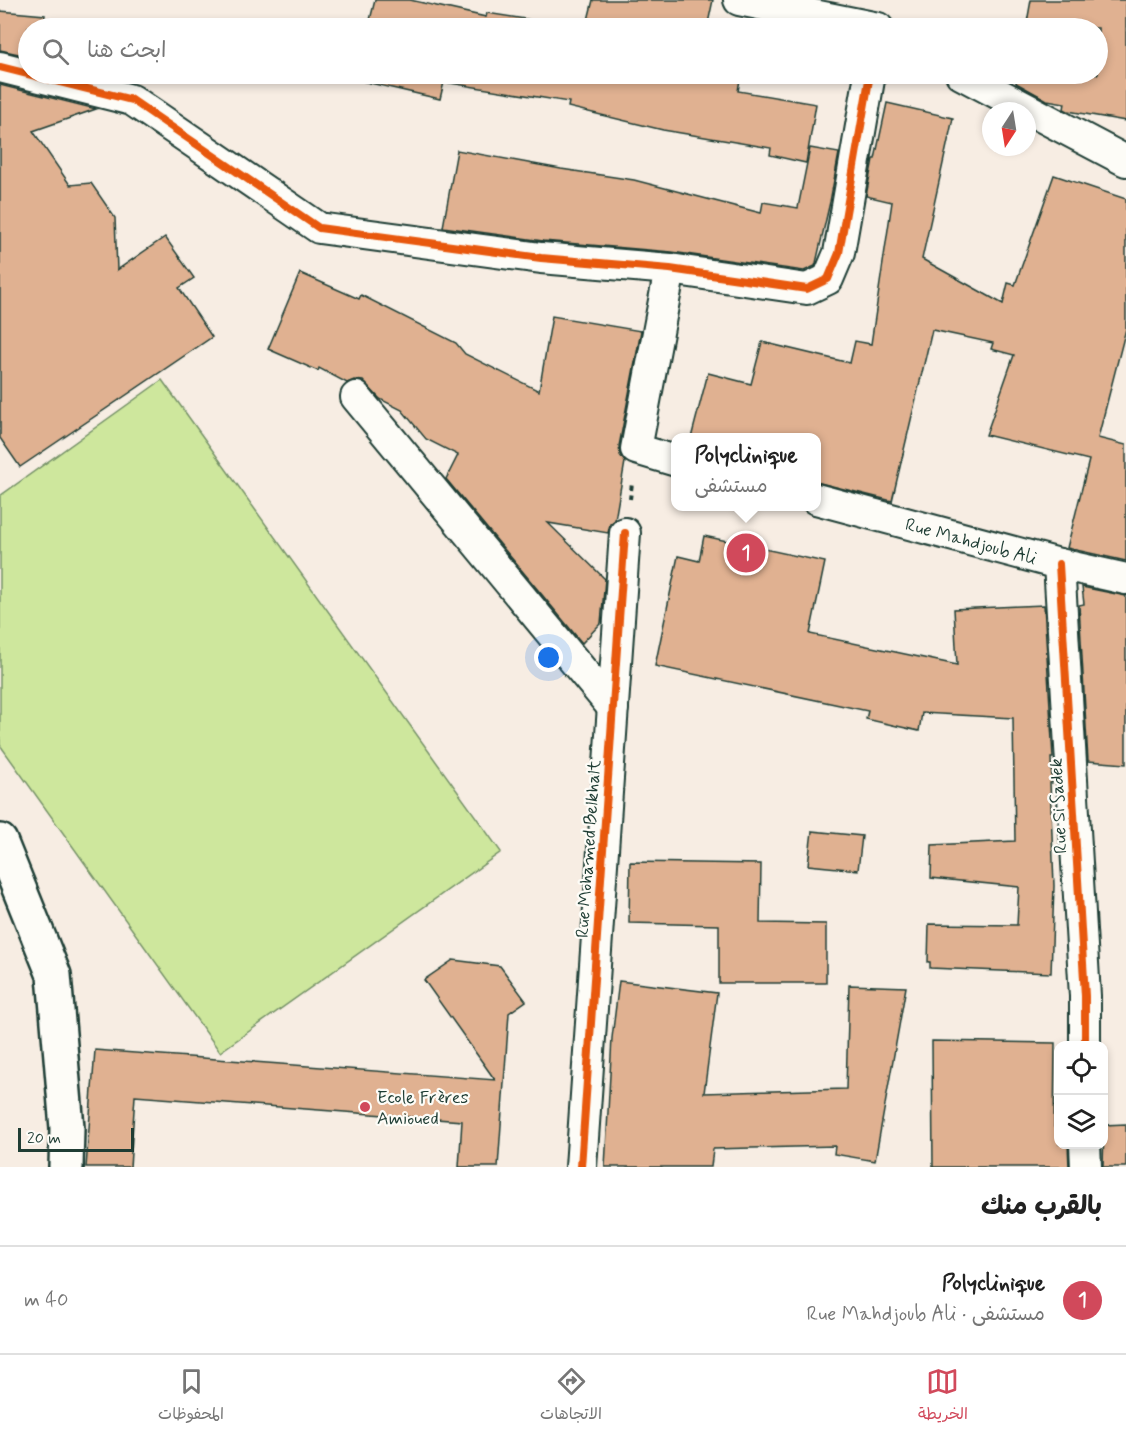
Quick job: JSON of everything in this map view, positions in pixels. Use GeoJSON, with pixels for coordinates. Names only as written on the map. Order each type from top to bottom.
{"type":"FeatureCollection","features":[{"type":"Feature","properties":{"kind":"main road"},"geometry":{"type":"LineString","coordinates":[[0,841],[54,975],[67,1128],[66,1167]]}},
{"type":"Feature","properties":{"kind":"street"},"geometry":{"type":"LineString","coordinates":[[739,0],[828,18]]}},
{"type":"Feature","properties":{"kind":"street"},"geometry":{"type":"LineString","coordinates":[[0,67],[18,72]]}},
{"type":"Feature","properties":{"kind":"street"},"geometry":{"type":"LineString","coordinates":[[68,84],[132,100],[319,228],[541,258],[670,269],[807,289],[828,279],[839,253],[868,84]]}},
{"type":"Feature","properties":{"kind":"street"},"geometry":{"type":"LineString","coordinates":[[980,84],[1126,160]]}},
{"type":"Feature","properties":{"kind":"street"},"geometry":{"type":"LineString","coordinates":[[670,269],[636,449],[671,460]]}},
{"type":"Feature","properties":{"kind":"street"},"geometry":{"type":"LineString","coordinates":[[356,397],[613,708]]}},
{"type":"Feature","properties":{"kind":"street","name":"Rue Mahdjoub Ali"},"geometry":{"type":"LineString","coordinates":[[821,500],[1059,564],[1126,579]]}},
{"type":"Feature","properties":{"kind":"street","name":"Rue Mohamed Belkhalt"},"geometry":{"type":"LineString","coordinates":[[581,1167],[626,533]]}},
{"type":"Feature","properties":{"kind":"street","name":"Rue Si Sadek"},"geometry":{"type":"LineString","coordinates":[[1059,564],[1085,996],[1085,1041]]}},
{"type":"Feature","properties":{"kind":"street"},"geometry":{"type":"LineString","coordinates":[[1085,1149],[1086,1167]]}},
{"type":"Feature","properties":{"kind":"path"},"geometry":{"type":"LineString","coordinates":[[626,533],[636,449]]}},
{"type":"Feature","properties":{"kind":"green space"},"geometry":{"type":"Polygon","coordinates":[[[162,380],[501,852],[220,1052],[0,745],[0,496],[162,380]]]}},
{"type":"Feature","properties":{"kind":"building"},"geometry":{"type":"Polygon","coordinates":[[[375,0],[410,0],[486,17],[487,13],[519,18],[370,18],[375,0]]]}},
{"type":"Feature","properties":{"kind":"building"},"geometry":{"type":"Polygon","coordinates":[[[593,0],[713,0],[709,18],[588,18],[593,0]]]}},
{"type":"Feature","properties":{"kind":"building"},"geometry":{"type":"Polygon","coordinates":[[[1031,0],[1126,0],[1126,121],[1068,111],[1064,109],[1065,103],[1047,100],[1018,84],[1108,84],[1108,18],[1028,18],[1031,0]]]}},
{"type":"Feature","properties":{"kind":"building"},"geometry":{"type":"Polygon","coordinates":[[[0,11],[45,15],[45,18],[18,18],[18,54],[0,50],[0,11]]]}},
{"type":"Feature","properties":{"kind":"building"},"geometry":{"type":"Polygon","coordinates":[[[374,84],[444,84],[440,99],[374,84]]]}},
{"type":"Feature","properties":{"kind":"building"},"geometry":{"type":"Polygon","coordinates":[[[456,84],[739,84],[738,91],[816,104],[806,163],[770,155],[771,148],[663,130],[568,107],[569,102],[456,84]]]}},
{"type":"Feature","properties":{"kind":"building"},"geometry":{"type":"Polygon","coordinates":[[[0,85],[96,109],[33,131],[70,185],[91,183],[115,218],[117,270],[165,237],[194,278],[179,288],[212,337],[20,467],[0,438],[0,85]]]}},
{"type":"Feature","properties":{"kind":"building"},"geometry":{"type":"Polygon","coordinates":[[[887,103],[953,118],[922,259],[1003,304],[1008,283],[1015,285],[1054,175],[1126,199],[1126,329],[1098,438],[1126,445],[1126,561],[1067,548],[1089,460],[986,435],[1014,355],[991,349],[993,343],[932,330],[892,501],[821,483],[821,433],[692,433],[708,373],[751,384],[762,342],[850,363],[855,341],[871,344],[892,202],[866,196],[873,159],[875,159],[887,103]]]}},
{"type":"Feature","properties":{"kind":"building"},"geometry":{"type":"Polygon","coordinates":[[[810,148],[839,153],[816,263],[815,266],[804,271],[672,252],[543,241],[443,227],[457,150],[634,180],[761,213],[763,202],[798,208],[810,148]]]}},
{"type":"Feature","properties":{"kind":"building"},"geometry":{"type":"Polygon","coordinates":[[[300,273],[359,299],[361,295],[456,343],[465,354],[539,391],[552,316],[641,331],[619,446],[620,455],[625,462],[615,520],[610,524],[608,533],[548,523],[605,579],[601,623],[582,643],[446,479],[458,455],[426,439],[402,410],[380,399],[363,381],[354,380],[347,383],[319,368],[318,371],[268,349],[300,273]]]}},
{"type":"Feature","properties":{"kind":"building"},"geometry":{"type":"Polygon","coordinates":[[[704,536],[825,562],[810,634],[957,665],[954,609],[1044,605],[1053,758],[1051,758],[1052,783],[1050,783],[1054,886],[1051,973],[930,968],[930,962],[928,962],[929,924],[1017,925],[1019,887],[931,878],[932,845],[1015,841],[1013,718],[922,713],[919,731],[866,719],[868,711],[655,666],[678,556],[699,561],[704,536]]]}},
{"type":"Feature","properties":{"kind":"building"},"geometry":{"type":"Polygon","coordinates":[[[1082,587],[1126,596],[1126,764],[1088,761],[1079,605],[1084,604],[1082,587]]]}},
{"type":"Feature","properties":{"kind":"building"},"geometry":{"type":"Polygon","coordinates":[[[812,831],[862,836],[858,870],[808,865],[812,831]]]}},
{"type":"Feature","properties":{"kind":"building"},"geometry":{"type":"Polygon","coordinates":[[[630,862],[761,864],[760,923],[826,924],[826,983],[719,983],[719,925],[629,923],[630,862]]]}},
{"type":"Feature","properties":{"kind":"building","name":"Ecole Frères Amioued"},"geometry":{"type":"Polygon","coordinates":[[[453,960],[500,966],[526,1001],[509,1013],[498,1167],[459,1167],[462,1121],[135,1096],[130,1167],[86,1167],[95,1050],[495,1080],[424,980],[453,960]]]}},
{"type":"Feature","properties":{"kind":"building"},"geometry":{"type":"Polygon","coordinates":[[[619,981],[717,993],[704,1093],[846,1089],[849,985],[906,987],[875,1161],[834,1154],[835,1146],[713,1149],[711,1167],[605,1167],[612,1038],[619,981]]]}},
{"type":"Feature","properties":{"kind":"building"},"geometry":{"type":"Polygon","coordinates":[[[932,1041],[1054,1043],[1054,1149],[1068,1149],[1069,1167],[933,1167],[932,1041]]]}},
{"type":"Feature","properties":{"kind":"building"},"geometry":{"type":"Polygon","coordinates":[[[1126,1124],[1126,1167],[1103,1167],[1103,1149],[1108,1149],[1108,1125],[1126,1124]]]}},
{"type":"Feature","properties":{"kind":"cycle path"},"geometry":{"type":"LineString","coordinates":[[0,67],[18,72]]}},
{"type":"Feature","properties":{"kind":"cycle path"},"geometry":{"type":"LineString","coordinates":[[68,84],[132,100],[319,228],[541,258],[670,269],[807,289],[828,279],[839,253],[868,84]]}},
{"type":"Feature","properties":{"kind":"cycle path"},"geometry":{"type":"LineString","coordinates":[[581,1167],[625,533]]}},
{"type":"Feature","properties":{"kind":"cycle path"},"geometry":{"type":"LineString","coordinates":[[1059,564],[1085,996],[1085,1041]]}},
{"type":"Feature","properties":{"kind":"place","name":"Polyclinique"},"geometry":{"type":"Point","coordinates":[746,553]}},
{"type":"Feature","properties":{"kind":"place","name":"Ecole Frères Amioued"},"geometry":{"type":"Point","coordinates":[365,1107]}}]}
